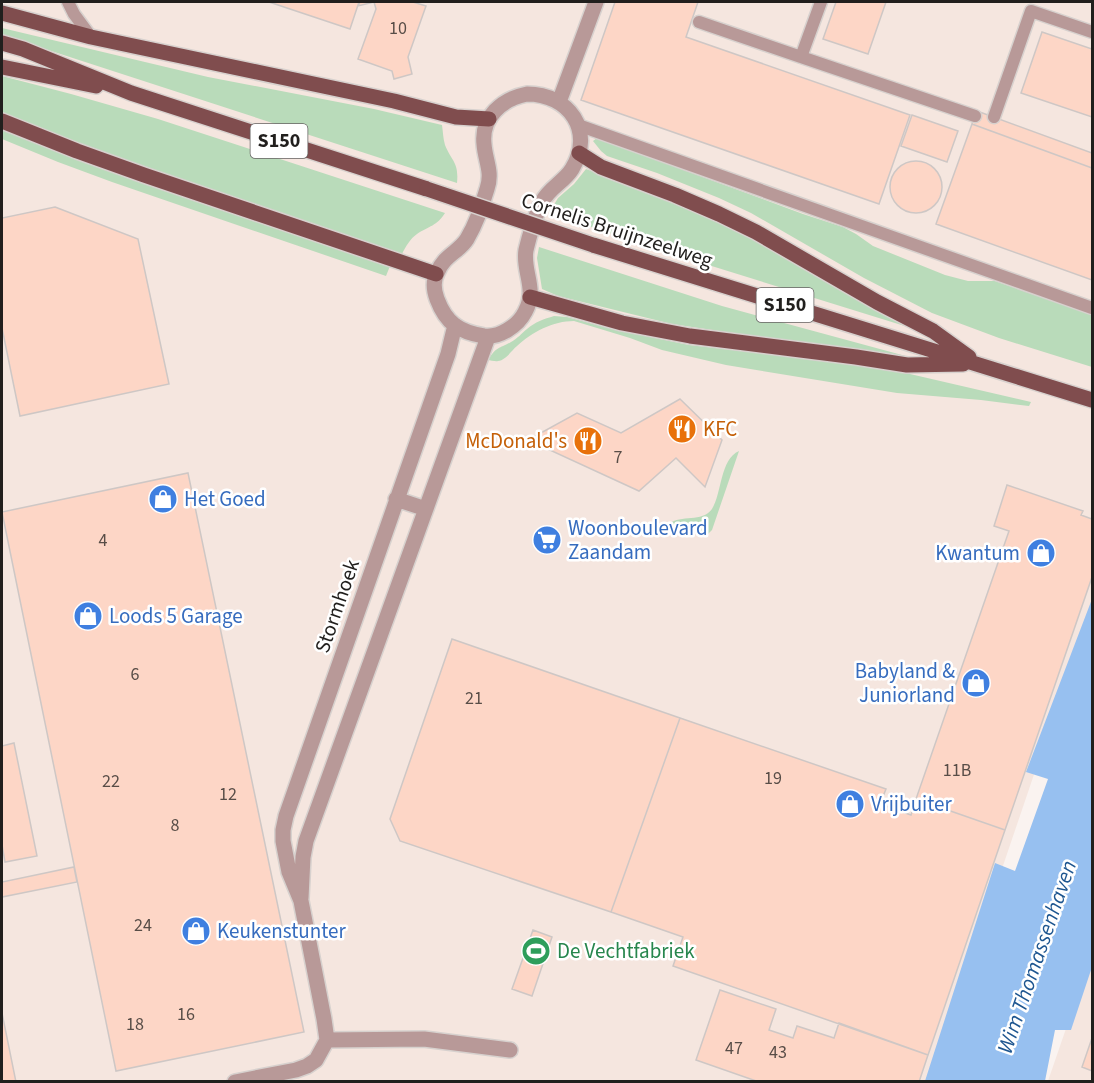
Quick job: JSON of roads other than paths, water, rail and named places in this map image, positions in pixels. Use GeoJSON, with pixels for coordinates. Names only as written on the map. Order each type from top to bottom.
{"type":"FeatureCollection","features":[{"type":"Feature","properties":{"kind":"main road"},"geometry":{"type":"LineString","coordinates":[[2,13],[91,37],[384,99],[456,117],[489,119]]}},
{"type":"Feature","properties":{"kind":"main road","name":"Cornelis Bruijnzeelweg"},"geometry":{"type":"LineString","coordinates":[[2,43],[131,93],[593,245],[1092,400]]}},
{"type":"Feature","properties":{"kind":"main road","name":"Cornelis Bruijnzeelweg"},"geometry":{"type":"LineString","coordinates":[[2,67],[131,93]]}},
{"type":"Feature","properties":{"kind":"main road"},"geometry":{"type":"LineString","coordinates":[[2,121],[144,175],[436,274]]}},
{"type":"Feature","properties":{"kind":"main road"},"geometry":{"type":"LineString","coordinates":[[579,153],[601,167],[667,192],[756,232],[877,302],[933,331],[978,364]]}},
{"type":"Feature","properties":{"kind":"main road"},"geometry":{"type":"LineString","coordinates":[[531,297],[621,323],[690,336],[907,365],[978,364]]}},
{"type":"Feature","properties":{"kind":"street"},"geometry":{"type":"LineString","coordinates":[[559,102],[596,2]]}},
{"type":"Feature","properties":{"kind":"street"},"geometry":{"type":"LineString","coordinates":[[538,94],[559,102],[571,112],[578,125],[579,153],[566,178],[546,195],[540,205],[526,251],[525,260],[531,297],[526,312],[518,322],[500,333],[488,337],[469,333],[454,325],[443,315],[434,291],[436,274],[447,257],[465,243],[476,224],[490,182],[484,144],[489,119],[502,104],[516,96],[538,94]]}},
{"type":"Feature","properties":{"kind":"street","name":"Stormhoek"},"geometry":{"type":"LineString","coordinates":[[327,1040],[301,901],[289,872],[283,830],[448,354],[454,325]]}},
{"type":"Feature","properties":{"kind":"street","name":"Stormhoek"},"geometry":{"type":"LineString","coordinates":[[301,901],[306,841],[488,337]]}},
{"type":"Feature","properties":{"kind":"street"},"geometry":{"type":"LineString","coordinates":[[396,499],[426,509]]}},
{"type":"Feature","properties":{"kind":"street"},"geometry":{"type":"LineString","coordinates":[[235,1082],[308,1066],[316,1060],[327,1040],[424,1039],[510,1050]]}},
{"type":"Feature","properties":{"kind":"lane"},"geometry":{"type":"LineString","coordinates":[[68,2],[91,37]]}},
{"type":"Feature","properties":{"kind":"lane"},"geometry":{"type":"LineString","coordinates":[[801,57],[821,2]]}},
{"type":"Feature","properties":{"kind":"lane"},"geometry":{"type":"LineString","coordinates":[[994,117],[1033,6],[1092,32]]}},
{"type":"Feature","properties":{"kind":"lane"},"geometry":{"type":"LineString","coordinates":[[699,22],[975,116]]}},
{"type":"Feature","properties":{"kind":"lane"},"geometry":{"type":"LineString","coordinates":[[578,125],[1092,308]]}},
{"type":"Feature","properties":{"kind":"water","name":"Wim Thomassenhaven"},"geometry":{"type":"Polygon","coordinates":[[[1092,599],[1092,967],[1071,1030],[1055,1030],[1045,1081],[925,1081],[995,863],[1015,871],[1048,779],[1026,772],[1092,599]]]}},
{"type":"Feature","properties":{"kind":"place","name":"KFC"},"geometry":{"type":"Point","coordinates":[682,429]}},
{"type":"Feature","properties":{"kind":"place","name":"McDonald's"},"geometry":{"type":"Point","coordinates":[588,441]}},
{"type":"Feature","properties":{"kind":"place","name":"Het Goed"},"geometry":{"type":"Point","coordinates":[163,499]}},
{"type":"Feature","properties":{"kind":"place","name":"Woonboulevard Zaandam"},"geometry":{"type":"Point","coordinates":[547,540]}},
{"type":"Feature","properties":{"kind":"place","name":"Kwantum"},"geometry":{"type":"Point","coordinates":[1041,553]}},
{"type":"Feature","properties":{"kind":"place","name":"Loods 5 Garage"},"geometry":{"type":"Point","coordinates":[88,616]}},
{"type":"Feature","properties":{"kind":"place","name":"Babyland & Juniorland"},"geometry":{"type":"Point","coordinates":[976,683]}},
{"type":"Feature","properties":{"kind":"place","name":"Vrijbuiter"},"geometry":{"type":"Point","coordinates":[850,804]}},
{"type":"Feature","properties":{"kind":"place","name":"Keukenstunter"},"geometry":{"type":"Point","coordinates":[196,931]}},
{"type":"Feature","properties":{"kind":"place","name":"De Vechtfabriek"},"geometry":{"type":"Point","coordinates":[536,951]}}]}
